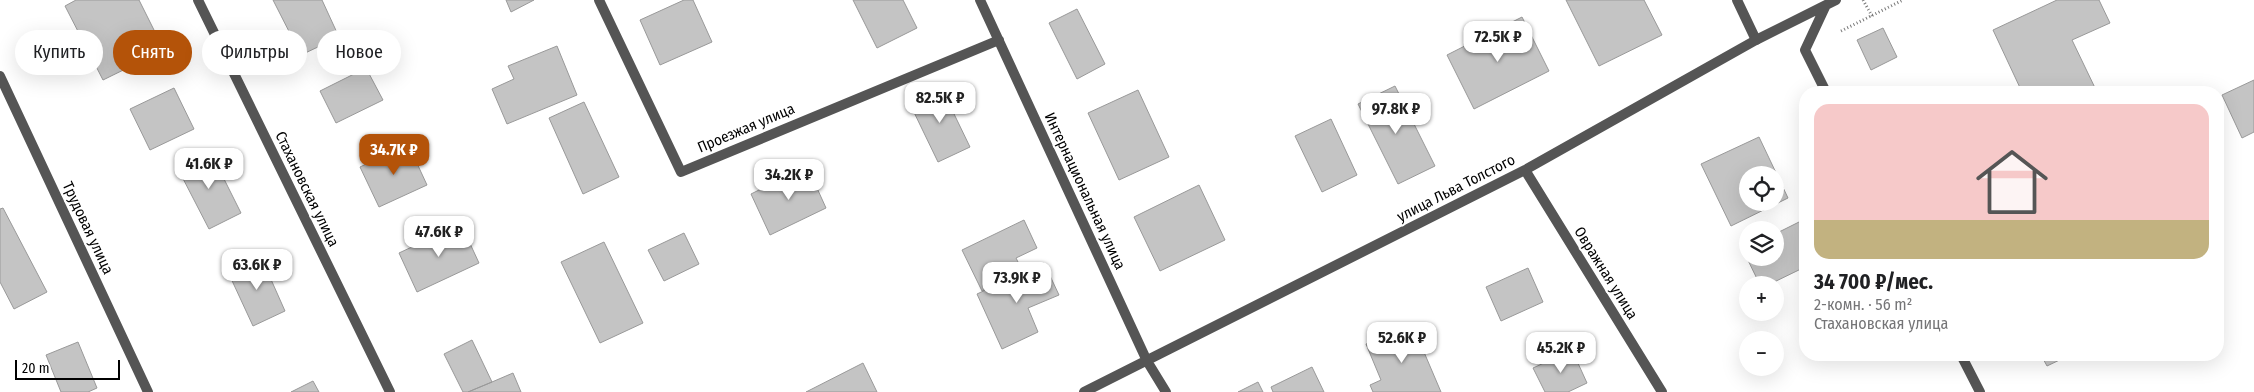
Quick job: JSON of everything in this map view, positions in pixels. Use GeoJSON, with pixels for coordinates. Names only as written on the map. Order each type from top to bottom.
{"type":"FeatureCollection","features":[{"type":"Feature","properties":{"kind":"street","name":"Стахановская улица"},"geometry":{"type":"LineString","coordinates":[[198,0],[390,392]]}},
{"type":"Feature","properties":{"kind":"street","name":"Проезжая улица"},"geometry":{"type":"LineString","coordinates":[[599,0],[681,172],[999,40]]}},
{"type":"Feature","properties":{"kind":"street","name":"Интернациональная улица"},"geometry":{"type":"LineString","coordinates":[[980,0],[1147,361],[1166,392]]}},
{"type":"Feature","properties":{"kind":"street"},"geometry":{"type":"LineString","coordinates":[[1737,0],[1756,40]]}},
{"type":"Feature","properties":{"kind":"street","name":"улица Льва Толстого"},"geometry":{"type":"LineString","coordinates":[[1084,392],[1525,170],[1825,2],[1836,0]]}},
{"type":"Feature","properties":{"kind":"street"},"geometry":{"type":"LineString","coordinates":[[1823,86],[1805,50],[1825,2]]}},
{"type":"Feature","properties":{"kind":"street","name":"Трудовая улица"},"geometry":{"type":"LineString","coordinates":[[0,76],[148,392]]}},
{"type":"Feature","properties":{"kind":"street","name":"Овражная улица"},"geometry":{"type":"LineString","coordinates":[[1525,170],[1662,392]]}},
{"type":"Feature","properties":{"kind":"street"},"geometry":{"type":"LineString","coordinates":[[1964,361],[1980,392]]}},
{"type":"Feature","properties":{"kind":"path"},"geometry":{"type":"LineString","coordinates":[[1864,0],[1872,16]]}},
{"type":"Feature","properties":{"kind":"path"},"geometry":{"type":"LineString","coordinates":[[1805,50],[1903,0]]}},
{"type":"Feature","properties":{"kind":"building"},"geometry":{"type":"Polygon","coordinates":[[[76,0],[139,0],[154,30],[113,30],[113,75],[103,80],[100,75],[103,75],[103,30],[77,30],[65,6],[76,0]]]}},
{"type":"Feature","properties":{"kind":"building"},"geometry":{"type":"Polygon","coordinates":[[[273,0],[322,0],[336,30],[317,30],[317,47],[307,52],[307,30],[288,30],[273,0]]]}},
{"type":"Feature","properties":{"kind":"building"},"geometry":{"type":"Polygon","coordinates":[[[506,0],[534,0],[511,12],[506,0]]]}},
{"type":"Feature","properties":{"kind":"building"},"geometry":{"type":"Polygon","coordinates":[[[684,0],[693,0],[712,42],[660,65],[640,20],[684,0]]]}},
{"type":"Feature","properties":{"kind":"building"},"geometry":{"type":"Polygon","coordinates":[[[853,0],[903,0],[917,28],[877,48],[853,0]]]}},
{"type":"Feature","properties":{"kind":"building"},"geometry":{"type":"Polygon","coordinates":[[[1566,0],[1644,0],[1662,35],[1599,66],[1566,0]]]}},
{"type":"Feature","properties":{"kind":"building"},"geometry":{"type":"Polygon","coordinates":[[[2057,0],[2099,0],[2110,23],[2072,40],[2094,86],[2019,86],[1993,30],[2057,0]]]}},
{"type":"Feature","properties":{"kind":"building"},"geometry":{"type":"Polygon","coordinates":[[[1077,9],[1105,64],[1077,79],[1049,23],[1077,9]]]}},
{"type":"Feature","properties":{"kind":"building"},"geometry":{"type":"Polygon","coordinates":[[[1522,17],[1549,71],[1474,109],[1447,55],[1522,17]]]}},
{"type":"Feature","properties":{"kind":"building"},"geometry":{"type":"Polygon","coordinates":[[[1883,28],[1897,57],[1871,70],[1857,40],[1883,28]]]}},
{"type":"Feature","properties":{"kind":"building"},"geometry":{"type":"Polygon","coordinates":[[[557,46],[577,95],[507,124],[492,89],[514,79],[508,66],[557,46]]]}},
{"type":"Feature","properties":{"kind":"building"},"geometry":{"type":"Polygon","coordinates":[[[352,75],[370,75],[383,100],[336,123],[320,91],[352,75]]]}},
{"type":"Feature","properties":{"kind":"building"},"geometry":{"type":"Polygon","coordinates":[[[2254,80],[2254,132],[2242,138],[2224,99],[2224,94],[2254,80]]]}},
{"type":"Feature","properties":{"kind":"building"},"geometry":{"type":"Polygon","coordinates":[[[1395,86],[1435,166],[1398,184],[1358,104],[1395,86]]]}},
{"type":"Feature","properties":{"kind":"building"},"geometry":{"type":"Polygon","coordinates":[[[941,87],[970,147],[938,162],[909,102],[941,87]]]}},
{"type":"Feature","properties":{"kind":"building"},"geometry":{"type":"Polygon","coordinates":[[[174,88],[194,129],[150,150],[130,109],[174,88]]]}},
{"type":"Feature","properties":{"kind":"building"},"geometry":{"type":"Polygon","coordinates":[[[1138,90],[1169,157],[1119,180],[1088,113],[1138,90]]]}},
{"type":"Feature","properties":{"kind":"building"},"geometry":{"type":"Polygon","coordinates":[[[584,102],[619,177],[583,194],[549,118],[584,102]]]}},
{"type":"Feature","properties":{"kind":"building"},"geometry":{"type":"Polygon","coordinates":[[[1331,119],[1357,175],[1322,192],[1295,136],[1331,119]]]}},
{"type":"Feature","properties":{"kind":"building"},"geometry":{"type":"Polygon","coordinates":[[[1759,137],[1773,166],[1739,166],[1739,211],[1762,211],[1731,226],[1701,164],[1759,137]]]}},
{"type":"Feature","properties":{"kind":"building"},"geometry":{"type":"Polygon","coordinates":[[[408,144],[427,185],[379,207],[360,167],[408,144]]]}},
{"type":"Feature","properties":{"kind":"building"},"geometry":{"type":"Polygon","coordinates":[[[210,151],[241,213],[209,229],[177,167],[210,151]]]}},
{"type":"Feature","properties":{"kind":"building"},"geometry":{"type":"Polygon","coordinates":[[[807,166],[826,208],[770,235],[751,194],[807,166]]]}},
{"type":"Feature","properties":{"kind":"building"},"geometry":{"type":"Polygon","coordinates":[[[1199,185],[1225,240],[1160,271],[1134,217],[1199,185]]]}},
{"type":"Feature","properties":{"kind":"building"},"geometry":{"type":"Polygon","coordinates":[[[1784,190],[1788,198],[1784,200],[1784,190]]]}},
{"type":"Feature","properties":{"kind":"building"},"geometry":{"type":"Polygon","coordinates":[[[3,208],[47,292],[14,309],[0,282],[0,209],[3,208]]]}},
{"type":"Feature","properties":{"kind":"building"},"geometry":{"type":"Polygon","coordinates":[[[1024,220],[1037,248],[1016,258],[1023,272],[982,291],[962,250],[1024,220]]]}},
{"type":"Feature","properties":{"kind":"building"},"geometry":{"type":"Polygon","coordinates":[[[1799,222],[1799,270],[1784,277],[1756,276],[1751,266],[1784,266],[1784,230],[1799,222]]]}},
{"type":"Feature","properties":{"kind":"building"},"geometry":{"type":"Polygon","coordinates":[[[461,224],[479,263],[417,292],[399,253],[461,224]]]}},
{"type":"Feature","properties":{"kind":"building"},"geometry":{"type":"Polygon","coordinates":[[[684,233],[699,264],[664,281],[648,250],[684,233]]]}},
{"type":"Feature","properties":{"kind":"building"},"geometry":{"type":"Polygon","coordinates":[[[604,242],[643,323],[600,343],[561,262],[604,242]]]}},
{"type":"Feature","properties":{"kind":"building"},"geometry":{"type":"Polygon","coordinates":[[[261,257],[285,311],[253,326],[228,272],[261,257]]]}},
{"type":"Feature","properties":{"kind":"building"},"geometry":{"type":"Polygon","coordinates":[[[1044,263],[1059,295],[1028,308],[1038,332],[1002,349],[977,294],[1044,263]]]}},
{"type":"Feature","properties":{"kind":"building"},"geometry":{"type":"Polygon","coordinates":[[[1528,268],[1543,302],[1501,321],[1486,287],[1528,268]]]}},
{"type":"Feature","properties":{"kind":"building"},"geometry":{"type":"Polygon","coordinates":[[[1412,324],[1441,392],[1373,392],[1370,385],[1381,380],[1366,344],[1412,324]]]}},
{"type":"Feature","properties":{"kind":"building"},"geometry":{"type":"Polygon","coordinates":[[[472,340],[492,382],[468,392],[463,392],[444,354],[472,340]]]}},
{"type":"Feature","properties":{"kind":"building"},"geometry":{"type":"Polygon","coordinates":[[[78,342],[97,388],[88,392],[61,392],[46,355],[78,342]]]}},
{"type":"Feature","properties":{"kind":"building"},"geometry":{"type":"Polygon","coordinates":[[[1572,350],[1587,383],[1568,392],[1545,392],[1533,368],[1572,350]]]}},
{"type":"Feature","properties":{"kind":"building"},"geometry":{"type":"Polygon","coordinates":[[[2044,361],[2057,361],[2047,366],[2044,361]]]}},
{"type":"Feature","properties":{"kind":"building"},"geometry":{"type":"Polygon","coordinates":[[[863,363],[877,392],[806,392],[863,363]]]}},
{"type":"Feature","properties":{"kind":"building"},"geometry":{"type":"Polygon","coordinates":[[[1312,367],[1324,392],[1273,392],[1271,387],[1312,367]]]}},
{"type":"Feature","properties":{"kind":"building"},"geometry":{"type":"Polygon","coordinates":[[[513,373],[521,392],[468,392],[492,382],[513,373]]]}},
{"type":"Feature","properties":{"kind":"building"},"geometry":{"type":"Polygon","coordinates":[[[313,381],[319,392],[291,392],[313,381]]]}},
{"type":"Feature","properties":{"kind":"building"},"geometry":{"type":"Polygon","coordinates":[[[1258,382],[1263,392],[1238,392],[1258,382]]]}}]}
